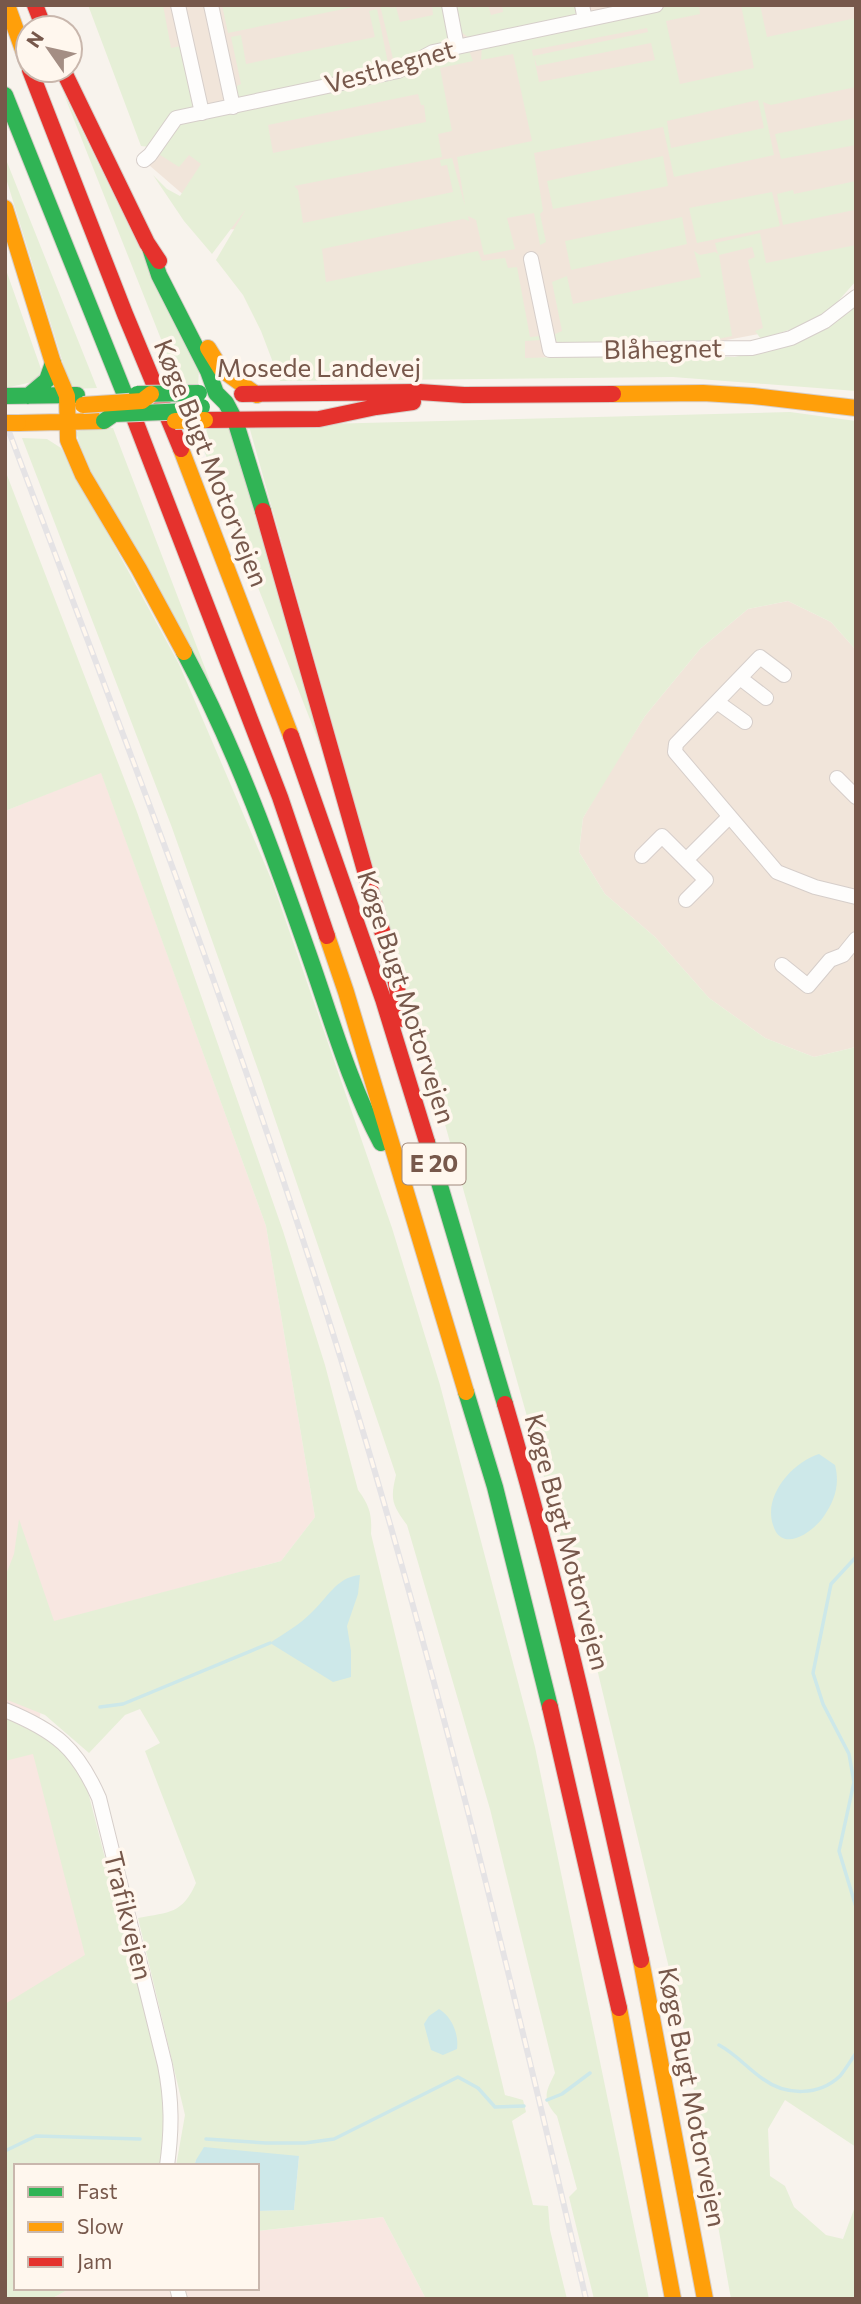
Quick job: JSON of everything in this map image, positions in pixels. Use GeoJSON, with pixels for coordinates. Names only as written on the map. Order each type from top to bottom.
{"type":"FeatureCollection","features":[{"type":"Feature","properties":{"kind":"main road"},"geometry":{"type":"LineString","coordinates":[[7,5],[14,25]]}},
{"type":"Feature","properties":{"kind":"main road","name":"Køge Bugt Motorvejen"},"geometry":{"type":"LineString","coordinates":[[35,84],[125,314],[176,435],[289,730],[383,999],[427,1140],[524,1468],[588,1720],[649,1998],[705,2299]]}},
{"type":"Feature","properties":{"kind":"main road"},"geometry":{"type":"LineString","coordinates":[[70,84],[150,248],[159,275],[208,371],[206,403]]}},
{"type":"Feature","properties":{"kind":"main road","name":"Køge Bugt Motorvejen"},"geometry":{"type":"LineString","coordinates":[[5,95],[150,457],[280,797],[346,992],[495,1487],[554,1724],[625,2041],[673,2299]]}},
{"type":"Feature","properties":{"kind":"main road"},"geometry":{"type":"LineString","coordinates":[[5,208],[53,363],[79,404],[104,421],[114,414],[191,411],[206,403],[226,403],[235,420],[394,973],[427,1140]]}},
{"type":"Feature","properties":{"kind":"main road"},"geometry":{"type":"LineString","coordinates":[[150,248],[166,271],[221,369],[257,395]]}},
{"type":"Feature","properties":{"kind":"main road"},"geometry":{"type":"LineString","coordinates":[[28,396],[47,380],[53,363]]}},
{"type":"Feature","properties":{"kind":"main road","name":"Mosede Landevej"},"geometry":{"type":"LineString","coordinates":[[79,404],[142,401],[151,394],[206,403],[257,395],[419,392],[464,395],[703,393],[856,408]]}},
{"type":"Feature","properties":{"kind":"main road","name":"Mosede Landevej"},"geometry":{"type":"LineString","coordinates":[[206,403],[235,420],[253,421],[319,418],[464,395]]}},
{"type":"Feature","properties":{"kind":"main road"},"geometry":{"type":"LineString","coordinates":[[8,396],[28,396],[79,404]]}},
{"type":"Feature","properties":{"kind":"main road"},"geometry":{"type":"LineString","coordinates":[[79,404],[67,421],[68,440],[83,475],[139,569],[195,673],[237,766],[294,913],[362,1108],[405,1189]]}},
{"type":"Feature","properties":{"kind":"main road"},"geometry":{"type":"LineString","coordinates":[[12,423],[67,421]]}},
{"type":"Feature","properties":{"kind":"main road"},"geometry":{"type":"LineString","coordinates":[[244,445],[253,421]]}},
{"type":"Feature","properties":{"kind":"street"},"geometry":{"type":"LineString","coordinates":[[178,5],[202,113]]}},
{"type":"Feature","properties":{"kind":"street"},"geometry":{"type":"LineString","coordinates":[[211,5],[233,107]]}},
{"type":"Feature","properties":{"kind":"street"},"geometry":{"type":"LineString","coordinates":[[449,5],[457,47]]}},
{"type":"Feature","properties":{"kind":"street","name":"Vesthegnet"},"geometry":{"type":"LineString","coordinates":[[144,160],[176,118],[398,71],[433,52],[583,13],[656,5]]}},
{"type":"Feature","properties":{"kind":"street","name":"Blåhegnet"},"geometry":{"type":"LineString","coordinates":[[531,259],[550,350],[752,348],[791,338],[825,321],[856,296]]}},
{"type":"Feature","properties":{"kind":"street"},"geometry":{"type":"LineString","coordinates":[[784,675],[760,657],[677,744],[675,752],[777,873],[815,887],[856,897]]}},
{"type":"Feature","properties":{"kind":"street"},"geometry":{"type":"LineString","coordinates":[[740,678],[766,698]]}},
{"type":"Feature","properties":{"kind":"street"},"geometry":{"type":"LineString","coordinates":[[717,702],[745,722]]}},
{"type":"Feature","properties":{"kind":"street"},"geometry":{"type":"LineString","coordinates":[[837,778],[856,797]]}},
{"type":"Feature","properties":{"kind":"street"},"geometry":{"type":"LineString","coordinates":[[686,860],[729,817]]}},
{"type":"Feature","properties":{"kind":"street"},"geometry":{"type":"LineString","coordinates":[[642,856],[662,836],[706,880],[686,900]]}},
{"type":"Feature","properties":{"kind":"street"},"geometry":{"type":"LineString","coordinates":[[782,965],[808,986],[830,960],[843,956],[856,939]]}},
{"type":"Feature","properties":{"kind":"street","name":"Trafikvejen"},"geometry":{"type":"LineString","coordinates":[[5,1710],[36,1723],[72,1751],[88,1772],[99,1798],[172,2100],[167,2164]]}},
{"type":"Feature","properties":{"kind":"shaded area"},"geometry":{"type":"Polygon","coordinates":[[[149,5],[856,5],[856,281],[806,325],[647,355],[502,359],[335,309],[257,230],[223,229],[149,165],[149,5]]]}},
{"type":"Feature","properties":{"kind":"shaded area"},"geometry":{"type":"Polygon","coordinates":[[[788,601],[831,622],[856,650],[856,1047],[814,1057],[765,1038],[709,998],[655,937],[605,894],[579,852],[583,818],[602,785],[645,716],[700,649],[748,609],[788,601]]]}},
{"type":"Feature","properties":{"kind":"shaded area"},"geometry":{"type":"Polygon","coordinates":[[[101,772],[266,1226],[315,1517],[281,1561],[53,1622],[36,1745],[89,1957],[5,2007],[5,811],[101,772]]]}},
{"type":"Feature","properties":{"kind":"shaded area"},"geometry":{"type":"Polygon","coordinates":[[[383,2217],[426,2299],[51,2299],[67,2290],[259,2290],[259,2231],[383,2217]]]}},
{"type":"Feature","properties":{"kind":"green space"},"geometry":{"type":"Polygon","coordinates":[[[88,5],[163,5],[171,48],[181,46],[193,107],[167,122],[149,147],[141,146],[88,5]]]}},
{"type":"Feature","properties":{"kind":"green space"},"geometry":{"type":"Polygon","coordinates":[[[222,5],[363,5],[228,33],[222,5]]]}},
{"type":"Feature","properties":{"kind":"green space"},"geometry":{"type":"Polygon","coordinates":[[[380,5],[396,7],[400,22],[433,15],[432,5],[446,5],[451,34],[449,41],[423,50],[399,65],[394,63],[380,5]]]}},
{"type":"Feature","properties":{"kind":"green space"},"geometry":{"type":"Polygon","coordinates":[[[455,5],[471,5],[473,8],[488,5],[491,15],[503,12],[502,5],[578,5],[579,8],[575,15],[468,37],[461,32],[455,5]]]}},
{"type":"Feature","properties":{"kind":"green space"},"geometry":{"type":"Polygon","coordinates":[[[675,5],[699,5],[700,14],[666,21],[680,84],[754,68],[741,5],[760,5],[767,37],[856,18],[856,87],[771,105],[763,102],[774,155],[674,177],[663,127],[534,153],[543,211],[540,214],[546,242],[540,245],[534,213],[507,218],[515,249],[484,255],[476,220],[468,216],[469,221],[463,219],[322,249],[326,282],[478,251],[482,261],[505,258],[508,268],[517,267],[530,337],[542,336],[541,340],[525,341],[525,358],[647,355],[735,357],[798,341],[856,303],[856,391],[673,377],[280,381],[261,331],[243,295],[216,260],[246,209],[212,254],[184,221],[153,175],[167,189],[180,196],[201,164],[189,155],[179,167],[157,153],[179,125],[189,121],[387,80],[434,58],[468,48],[473,61],[440,68],[452,131],[438,134],[442,157],[294,186],[298,190],[303,223],[453,192],[447,165],[441,166],[440,160],[452,158],[465,206],[457,157],[532,141],[513,54],[481,60],[482,46],[675,5]],[[647,28],[532,50],[533,56],[648,32],[647,28]],[[651,43],[537,66],[534,57],[539,82],[655,60],[651,43]],[[418,94],[268,125],[273,153],[426,122],[424,105],[421,105],[418,94]],[[758,100],[667,121],[671,148],[764,128],[758,100]]]}},
{"type":"Feature","properties":{"kind":"green space"},"geometry":{"type":"Polygon","coordinates":[[[377,9],[389,68],[239,99],[233,94],[233,88],[241,84],[231,37],[241,35],[246,64],[375,37],[369,11],[377,9]]]}},
{"type":"Feature","properties":{"kind":"green space"},"geometry":{"type":"Polygon","coordinates":[[[63,92],[199,369],[198,387],[180,387],[63,92]]]}},
{"type":"Feature","properties":{"kind":"green space"},"geometry":{"type":"Polygon","coordinates":[[[856,118],[856,145],[781,159],[775,134],[856,118]]]}},
{"type":"Feature","properties":{"kind":"green space"},"geometry":{"type":"Polygon","coordinates":[[[663,156],[668,186],[553,209],[547,181],[663,156]]]}},
{"type":"Feature","properties":{"kind":"green space"},"geometry":{"type":"Polygon","coordinates":[[[5,157],[97,388],[71,389],[5,175],[5,157]]]}},
{"type":"Feature","properties":{"kind":"green space"},"geometry":{"type":"Polygon","coordinates":[[[856,181],[856,216],[854,210],[783,225],[777,194],[793,190],[794,194],[856,181]]]}},
{"type":"Feature","properties":{"kind":"green space"},"geometry":{"type":"Polygon","coordinates":[[[772,192],[780,226],[697,243],[689,208],[772,192]]]}},
{"type":"Feature","properties":{"kind":"green space"},"geometry":{"type":"Polygon","coordinates":[[[682,217],[687,244],[571,270],[565,241],[682,217]]]}},
{"type":"Feature","properties":{"kind":"green space"},"geometry":{"type":"Polygon","coordinates":[[[760,233],[766,263],[856,245],[856,281],[832,308],[813,322],[761,339],[755,331],[763,328],[748,260],[755,257],[752,247],[719,255],[732,336],[699,343],[569,344],[553,339],[553,335],[562,331],[552,282],[567,276],[573,304],[701,277],[694,251],[700,255],[715,252],[718,254],[715,243],[760,233]]]}},
{"type":"Feature","properties":{"kind":"green space"},"geometry":{"type":"Polygon","coordinates":[[[5,267],[41,369],[37,381],[5,388],[5,267]]]}},
{"type":"Feature","properties":{"kind":"green space"},"geometry":{"type":"Polygon","coordinates":[[[790,412],[856,421],[856,650],[831,622],[788,601],[748,609],[700,649],[645,716],[583,818],[579,852],[605,894],[655,937],[709,998],[765,1038],[814,1057],[856,1047],[856,2147],[785,2100],[768,2129],[770,2176],[785,2186],[794,2207],[826,2235],[843,2239],[856,2204],[856,2299],[731,2299],[688,2047],[592,1648],[249,426],[790,412]]]}},
{"type":"Feature","properties":{"kind":"green space"},"geometry":{"type":"Polygon","coordinates":[[[86,428],[113,428],[238,754],[89,475],[76,432],[86,428]]]}},
{"type":"Feature","properties":{"kind":"green space"},"geometry":{"type":"Polygon","coordinates":[[[207,428],[231,428],[328,765],[203,448],[207,428]]]}},
{"type":"Feature","properties":{"kind":"green space"},"geometry":{"type":"Polygon","coordinates":[[[22,438],[47,439],[61,448],[179,664],[272,881],[392,1228],[440,1385],[535,1747],[649,2299],[594,2299],[569,2197],[577,2189],[557,2116],[547,2099],[547,2090],[555,2073],[490,1809],[407,1525],[394,1502],[396,1475],[261,1078],[171,825],[22,438]]]}},
{"type":"Feature","properties":{"kind":"green space"},"geometry":{"type":"Polygon","coordinates":[[[5,470],[137,812],[283,1231],[325,1365],[358,1490],[369,1511],[371,1534],[505,2095],[523,2100],[526,2112],[512,2121],[533,2205],[548,2206],[550,2230],[567,2299],[426,2299],[383,2217],[259,2231],[259,2211],[294,2210],[299,2156],[196,2160],[195,2164],[176,2164],[185,2115],[138,1918],[174,1910],[186,1901],[196,1883],[145,1751],[160,1743],[140,1709],[125,1715],[89,1753],[45,1715],[5,1699],[5,1577],[14,1554],[19,1519],[54,1621],[281,1561],[315,1517],[266,1226],[101,773],[5,811],[5,470]]]}},
{"type":"Feature","properties":{"kind":"green space"},"geometry":{"type":"Polygon","coordinates":[[[5,1718],[42,1736],[68,1754],[85,1780],[165,2092],[167,2135],[160,2164],[14,2164],[14,2290],[67,2290],[51,2299],[5,2299],[5,2004],[85,1955],[33,1754],[5,1761],[5,1718]]]}},
{"type":"Feature","properties":{"kind":"water"},"geometry":{"type":"Polygon","coordinates":[[[819,1454],[835,1465],[837,1485],[831,1504],[819,1522],[806,1533],[790,1539],[783,1538],[777,1534],[771,1514],[776,1491],[799,1464],[819,1454]]]}},
{"type":"Feature","properties":{"kind":"water"},"geometry":{"type":"Polygon","coordinates":[[[360,1575],[358,1594],[347,1626],[351,1677],[333,1682],[270,1643],[306,1618],[338,1584],[360,1575]]]}},
{"type":"Feature","properties":{"kind":"water"},"geometry":{"type":"Polygon","coordinates":[[[439,2009],[451,2021],[457,2038],[457,2049],[443,2055],[431,2050],[424,2024],[429,2016],[439,2009]]]}},
{"type":"Feature","properties":{"kind":"water"},"geometry":{"type":"Polygon","coordinates":[[[204,2147],[299,2156],[294,2210],[259,2211],[259,2164],[195,2164],[204,2147]]]}},
{"type":"Feature","properties":{"kind":"waterway"},"geometry":{"type":"LineString","coordinates":[[856,1557],[831,1584],[813,1673],[823,1704],[849,1754],[854,1782],[839,1851],[856,1907]]}},
{"type":"Feature","properties":{"kind":"waterway"},"geometry":{"type":"LineString","coordinates":[[100,1707],[123,1704],[270,1643]]}},
{"type":"Feature","properties":{"kind":"waterway"},"geometry":{"type":"LineString","coordinates":[[719,2045],[772,2085],[792,2091],[812,2090],[832,2083],[856,2053]]}},
{"type":"Feature","properties":{"kind":"waterway"},"geometry":{"type":"LineString","coordinates":[[547,2100],[562,2094],[590,2073]]}},
{"type":"Feature","properties":{"kind":"waterway"},"geometry":{"type":"LineString","coordinates":[[206,2139],[266,2143],[305,2143],[334,2139],[458,2077],[478,2088],[495,2107],[524,2106]]}},
{"type":"Feature","properties":{"kind":"waterway"},"geometry":{"type":"LineString","coordinates":[[5,2151],[36,2136],[140,2139]]}},
{"type":"Feature","properties":{"kind":"railway"},"geometry":{"type":"LineString","coordinates":[[5,421],[210,971],[288,1193],[324,1305],[398,1551],[465,1799],[586,2299]]}},
{"type":"Feature","properties":{"kind":"traffic: fast"},"geometry":{"type":"LineString","coordinates":[[5,95],[133,415]]}},
{"type":"Feature","properties":{"kind":"traffic: fast"},"geometry":{"type":"LineString","coordinates":[[150,248],[159,275],[208,371],[216,393],[226,403],[235,420],[263,511]]}},
{"type":"Feature","properties":{"kind":"traffic: fast"},"geometry":{"type":"LineString","coordinates":[[28,396],[47,380],[53,363]]}},
{"type":"Feature","properties":{"kind":"traffic: fast"},"geometry":{"type":"LineString","coordinates":[[137,394],[199,393]]}},
{"type":"Feature","properties":{"kind":"traffic: fast"},"geometry":{"type":"LineString","coordinates":[[5,396],[77,395]]}},
{"type":"Feature","properties":{"kind":"traffic: fast"},"geometry":{"type":"LineString","coordinates":[[104,421],[114,414],[191,411],[202,407]]}},
{"type":"Feature","properties":{"kind":"traffic: fast"},"geometry":{"type":"LineString","coordinates":[[184,652],[221,726],[253,803],[351,1076],[381,1143]]}},
{"type":"Feature","properties":{"kind":"traffic: fast"},"geometry":{"type":"LineString","coordinates":[[427,1142],[505,1404]]}},
{"type":"Feature","properties":{"kind":"traffic: fast"},"geometry":{"type":"LineString","coordinates":[[466,1392],[495,1487],[550,1707]]}},
{"type":"Feature","properties":{"kind":"traffic: slow"},"geometry":{"type":"LineString","coordinates":[[7,5],[14,25]]}},
{"type":"Feature","properties":{"kind":"traffic: slow"},"geometry":{"type":"LineString","coordinates":[[5,208],[53,363],[67,396],[68,440],[83,475],[184,652]]}},
{"type":"Feature","properties":{"kind":"traffic: slow"},"geometry":{"type":"LineString","coordinates":[[208,348],[221,369],[257,395]]}},
{"type":"Feature","properties":{"kind":"traffic: slow"},"geometry":{"type":"LineString","coordinates":[[613,394],[703,393],[856,408]]}},
{"type":"Feature","properties":{"kind":"traffic: slow"},"geometry":{"type":"LineString","coordinates":[[83,405],[142,401],[151,394]]}},
{"type":"Feature","properties":{"kind":"traffic: slow"},"geometry":{"type":"LineString","coordinates":[[175,421],[205,420]]}},
{"type":"Feature","properties":{"kind":"traffic: slow"},"geometry":{"type":"LineString","coordinates":[[18,423],[104,421]]}},
{"type":"Feature","properties":{"kind":"traffic: slow"},"geometry":{"type":"LineString","coordinates":[[5,423],[18,423]]}},
{"type":"Feature","properties":{"kind":"traffic: slow"},"geometry":{"type":"LineString","coordinates":[[181,449],[291,736]]}},
{"type":"Feature","properties":{"kind":"traffic: slow"},"geometry":{"type":"LineString","coordinates":[[327,936],[466,1392]]}},
{"type":"Feature","properties":{"kind":"traffic: slow"},"geometry":{"type":"LineString","coordinates":[[641,1960],[705,2299]]}},
{"type":"Feature","properties":{"kind":"traffic: slow"},"geometry":{"type":"LineString","coordinates":[[619,2008],[673,2299]]}},
{"type":"Feature","properties":{"kind":"traffic: jam"},"geometry":{"type":"LineString","coordinates":[[35,5],[39,14]]}},
{"type":"Feature","properties":{"kind":"traffic: jam"},"geometry":{"type":"LineString","coordinates":[[35,84],[181,449]]}},
{"type":"Feature","properties":{"kind":"traffic: jam"},"geometry":{"type":"LineString","coordinates":[[70,84],[147,243],[159,261]]}},
{"type":"Feature","properties":{"kind":"traffic: jam"},"geometry":{"type":"LineString","coordinates":[[242,394],[613,394]]}},
{"type":"Feature","properties":{"kind":"traffic: jam"},"geometry":{"type":"LineString","coordinates":[[205,420],[319,419],[413,402]]}},
{"type":"Feature","properties":{"kind":"traffic: jam"},"geometry":{"type":"LineString","coordinates":[[133,415],[280,797],[327,936]]}},
{"type":"Feature","properties":{"kind":"traffic: jam"},"geometry":{"type":"LineString","coordinates":[[263,511],[394,973],[403,1019]]}},
{"type":"Feature","properties":{"kind":"traffic: jam"},"geometry":{"type":"LineString","coordinates":[[291,736],[383,999],[427,1142]]}},
{"type":"Feature","properties":{"kind":"traffic: jam"},"geometry":{"type":"LineString","coordinates":[[505,1404],[561,1611],[641,1960]]}},
{"type":"Feature","properties":{"kind":"traffic: jam"},"geometry":{"type":"LineString","coordinates":[[550,1707],[619,2008]]}}]}
